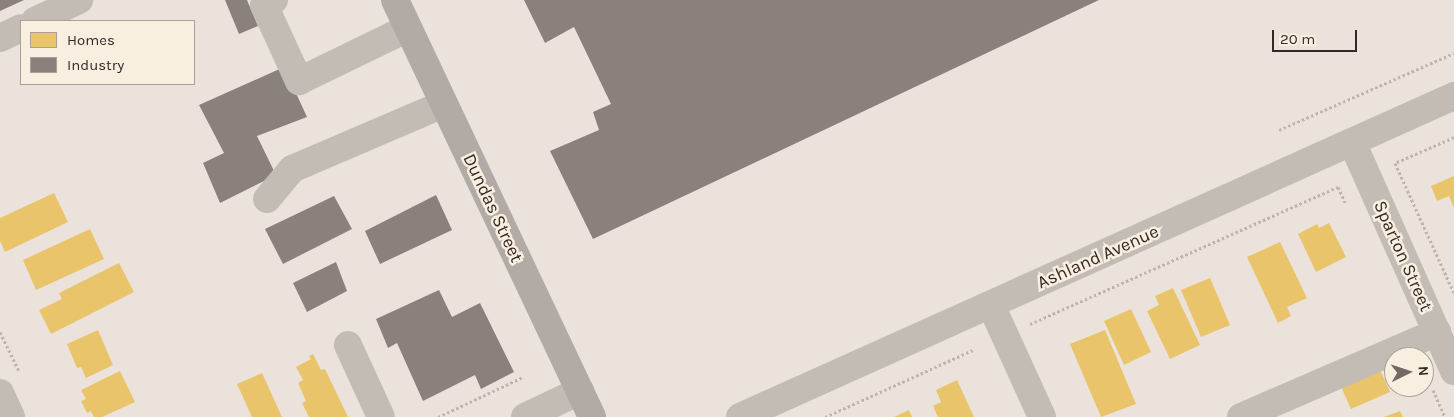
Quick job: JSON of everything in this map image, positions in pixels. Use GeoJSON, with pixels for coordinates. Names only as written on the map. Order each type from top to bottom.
{"type":"FeatureCollection","features":[{"type":"Feature","properties":{"kind":"main road","name":"Dundas Street"},"geometry":{"type":"LineString","coordinates":[[394,0],[592,417]]}},
{"type":"Feature","properties":{"kind":"street"},"geometry":{"type":"LineString","coordinates":[[37,20],[79,0]]}},
{"type":"Feature","properties":{"kind":"street"},"geometry":{"type":"LineString","coordinates":[[274,0],[264,4],[299,81],[408,28]]}},
{"type":"Feature","properties":{"kind":"street"},"geometry":{"type":"LineString","coordinates":[[0,38],[20,28]]}},
{"type":"Feature","properties":{"kind":"street","name":"Ashland Avenue"},"geometry":{"type":"LineString","coordinates":[[752,415],[1454,96]]}},
{"type":"Feature","properties":{"kind":"street"},"geometry":{"type":"LineString","coordinates":[[266,199],[292,169],[444,104]]}},
{"type":"Feature","properties":{"kind":"street","name":"Sparton Street"},"geometry":{"type":"LineString","coordinates":[[1352,142],[1454,371]]}},
{"type":"Feature","properties":{"kind":"street"},"geometry":{"type":"LineString","coordinates":[[991,305],[1042,417]]}},
{"type":"Feature","properties":{"kind":"street"},"geometry":{"type":"LineString","coordinates":[[1241,417],[1437,332]]}},
{"type":"Feature","properties":{"kind":"street"},"geometry":{"type":"LineString","coordinates":[[348,345],[381,417]]}},
{"type":"Feature","properties":{"kind":"street"},"geometry":{"type":"LineString","coordinates":[[525,417],[580,391]]}},
{"type":"Feature","properties":{"kind":"street"},"geometry":{"type":"LineString","coordinates":[[0,393],[11,417]]}},
{"type":"Feature","properties":{"kind":"path"},"geometry":{"type":"LineString","coordinates":[[1279,130],[1454,53]]}},
{"type":"Feature","properties":{"kind":"path"},"geometry":{"type":"LineString","coordinates":[[1454,137],[1395,164],[1454,293]]}},
{"type":"Feature","properties":{"kind":"path"},"geometry":{"type":"LineString","coordinates":[[1023,327],[1338,187],[1346,204]]}},
{"type":"Feature","properties":{"kind":"path"},"geometry":{"type":"LineString","coordinates":[[825,417],[973,350]]}},
{"type":"Feature","properties":{"kind":"path"},"geometry":{"type":"LineString","coordinates":[[438,417],[523,376]]}},
{"type":"Feature","properties":{"kind":"path"},"geometry":{"type":"LineString","coordinates":[[1434,394],[1445,417]]}},
{"type":"Feature","properties":{"kind":"building: Homes"},"geometry":{"type":"Polygon","coordinates":[[[1454,176],[1454,208],[1449,196],[1437,201],[1431,186],[1454,176]]]}},
{"type":"Feature","properties":{"kind":"building: Homes"},"geometry":{"type":"Polygon","coordinates":[[[54,193],[68,222],[5,252],[0,241],[0,218],[54,193]]]}},
{"type":"Feature","properties":{"kind":"building: Homes"},"geometry":{"type":"Polygon","coordinates":[[[1329,223],[1346,257],[1316,272],[1298,234],[1317,224],[1319,228],[1329,223]]]}},
{"type":"Feature","properties":{"kind":"building: Homes"},"geometry":{"type":"Polygon","coordinates":[[[90,229],[104,259],[36,290],[23,260],[90,229]]]}},
{"type":"Feature","properties":{"kind":"building: Homes"},"geometry":{"type":"Polygon","coordinates":[[[1280,242],[1307,298],[1287,307],[1291,316],[1278,323],[1247,257],[1280,242]]]}},
{"type":"Feature","properties":{"kind":"building: Homes"},"geometry":{"type":"Polygon","coordinates":[[[119,263],[134,292],[51,334],[39,310],[62,299],[59,293],[119,263]]]}},
{"type":"Feature","properties":{"kind":"building: Homes"},"geometry":{"type":"Polygon","coordinates":[[[1210,278],[1230,325],[1201,337],[1181,290],[1210,278]]]}},
{"type":"Feature","properties":{"kind":"building: Homes"},"geometry":{"type":"Polygon","coordinates":[[[1173,288],[1200,345],[1170,359],[1147,311],[1159,305],[1155,296],[1173,288]]]}},
{"type":"Feature","properties":{"kind":"building: Homes"},"geometry":{"type":"Polygon","coordinates":[[[1131,309],[1151,352],[1124,365],[1104,321],[1131,309]]]}},
{"type":"Feature","properties":{"kind":"building: Homes"},"geometry":{"type":"Polygon","coordinates":[[[98,330],[113,365],[86,378],[81,367],[77,368],[67,344],[98,330]]]}},
{"type":"Feature","properties":{"kind":"building: Homes"},"geometry":{"type":"Polygon","coordinates":[[[1105,330],[1136,404],[1101,417],[1070,344],[1105,330]]]}},
{"type":"Feature","properties":{"kind":"building: Homes"},"geometry":{"type":"Polygon","coordinates":[[[313,354],[321,370],[325,369],[348,417],[309,417],[302,403],[306,401],[298,383],[303,380],[296,367],[311,359],[309,356],[313,354]]]}},
{"type":"Feature","properties":{"kind":"building: Homes"},"geometry":{"type":"Polygon","coordinates":[[[1377,363],[1384,379],[1384,395],[1351,409],[1338,380],[1377,363]]]}},
{"type":"Feature","properties":{"kind":"building: Homes"},"geometry":{"type":"Polygon","coordinates":[[[120,371],[135,402],[102,417],[94,417],[91,411],[87,413],[81,401],[86,399],[81,390],[120,371]]]}},
{"type":"Feature","properties":{"kind":"building: Homes"},"geometry":{"type":"Polygon","coordinates":[[[262,373],[282,417],[252,417],[237,384],[262,373]]]}},
{"type":"Feature","properties":{"kind":"building: Homes"},"geometry":{"type":"Polygon","coordinates":[[[957,380],[974,417],[938,417],[933,406],[941,402],[936,390],[957,380]]]}},
{"type":"Feature","properties":{"kind":"building: Homes"},"geometry":{"type":"Polygon","coordinates":[[[909,410],[912,417],[894,417],[909,410]]]}},
{"type":"Feature","properties":{"kind":"building: Homes"},"geometry":{"type":"Polygon","coordinates":[[[1400,411],[1403,417],[1384,417],[1400,411]]]}},
{"type":"Feature","properties":{"kind":"building: Industry"},"geometry":{"type":"Polygon","coordinates":[[[0,0],[24,0],[0,11],[0,0]]]}},
{"type":"Feature","properties":{"kind":"building: Industry"},"geometry":{"type":"Polygon","coordinates":[[[225,0],[247,0],[258,26],[239,34],[225,0]]]}},
{"type":"Feature","properties":{"kind":"building: Industry"},"geometry":{"type":"Polygon","coordinates":[[[524,0],[1099,0],[593,239],[550,151],[599,130],[593,112],[611,104],[574,27],[545,43],[524,0]]]}},
{"type":"Feature","properties":{"kind":"building: Industry"},"geometry":{"type":"Polygon","coordinates":[[[284,67],[307,117],[257,136],[276,175],[220,203],[203,163],[224,153],[199,105],[284,67]]]}},
{"type":"Feature","properties":{"kind":"building: Industry"},"geometry":{"type":"Polygon","coordinates":[[[436,195],[452,230],[380,264],[365,231],[436,195]]]}},
{"type":"Feature","properties":{"kind":"building: Industry"},"geometry":{"type":"Polygon","coordinates":[[[334,196],[352,229],[283,264],[265,229],[334,196]]]}},
{"type":"Feature","properties":{"kind":"building: Industry"},"geometry":{"type":"Polygon","coordinates":[[[336,262],[347,291],[307,312],[293,283],[336,262]]]}},
{"type":"Feature","properties":{"kind":"building: Industry"},"geometry":{"type":"Polygon","coordinates":[[[439,290],[452,317],[480,303],[514,372],[481,389],[475,375],[423,401],[397,343],[388,348],[376,319],[439,290]]]}}]}
